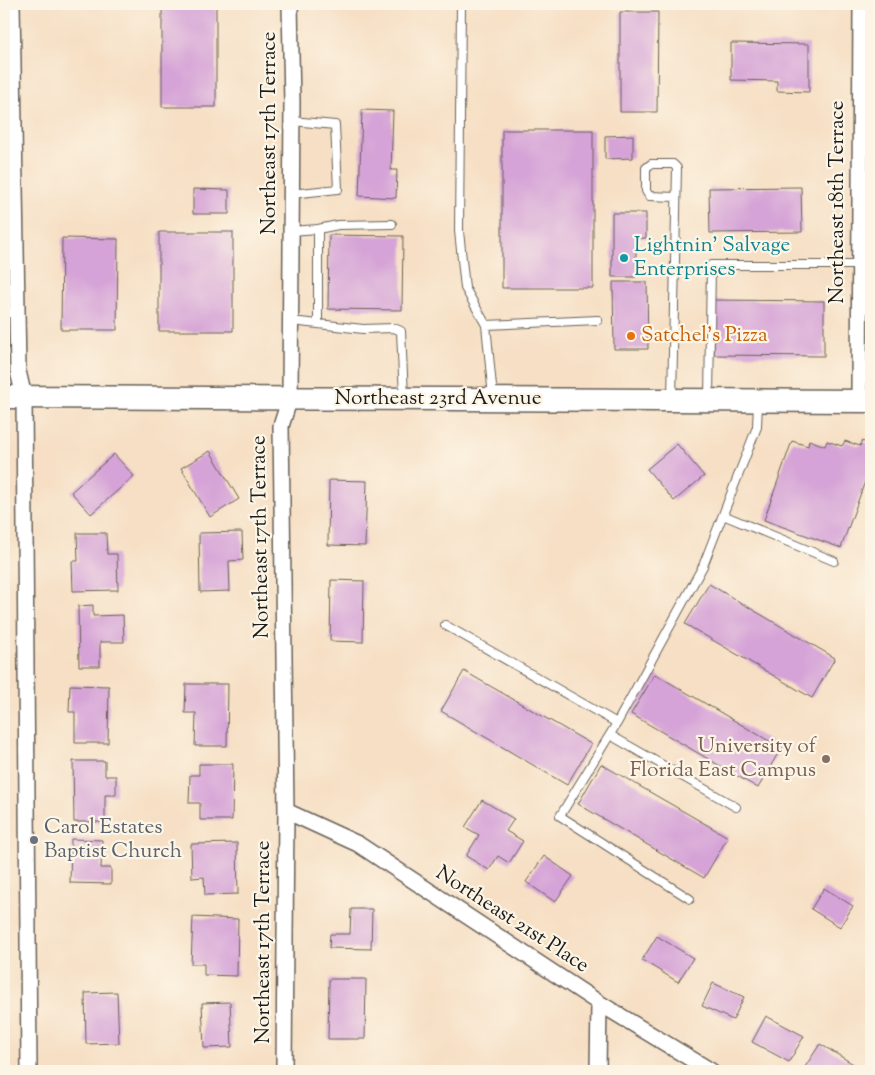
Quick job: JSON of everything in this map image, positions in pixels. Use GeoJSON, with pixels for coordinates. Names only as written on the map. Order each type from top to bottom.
{"type":"FeatureCollection","features":[{"type":"Feature","properties":{"kind":"main road","name":"Northeast 23rd Avenue"},"geometry":{"type":"LineString","coordinates":[[14,397],[865,401]]}},
{"type":"Feature","properties":{"kind":"street"},"geometry":{"type":"LineString","coordinates":[[12,4],[10,313],[18,371],[14,397],[29,1071]]}},
{"type":"Feature","properties":{"kind":"street","name":"Northeast 17th Terrace"},"geometry":{"type":"LineString","coordinates":[[284,1071],[286,811],[281,426],[290,398],[292,121],[290,4]]}},
{"type":"Feature","properties":{"kind":"street","name":"Northeast 18th Terrace"},"geometry":{"type":"LineString","coordinates":[[861,4],[866,76],[860,265],[865,401]]}},
{"type":"Feature","properties":{"kind":"street","name":"Northeast 21st Place"},"geometry":{"type":"LineString","coordinates":[[286,811],[358,844],[599,1003],[711,1071]]}},
{"type":"Feature","properties":{"kind":"street"},"geometry":{"type":"LineString","coordinates":[[598,1071],[599,1003]]}},
{"type":"Feature","properties":{"kind":"lane"},"geometry":{"type":"LineString","coordinates":[[461,4],[459,231],[465,288],[486,325],[493,399]]}},
{"type":"Feature","properties":{"kind":"lane"},"geometry":{"type":"LineString","coordinates":[[291,194],[338,189],[335,125],[292,121]]}},
{"type":"Feature","properties":{"kind":"lane"},"geometry":{"type":"LineString","coordinates":[[672,400],[677,168],[673,164],[651,164],[646,168],[646,191],[649,196],[676,197]]}},
{"type":"Feature","properties":{"kind":"lane"},"geometry":{"type":"LineString","coordinates":[[291,231],[338,225],[392,224]]}},
{"type":"Feature","properties":{"kind":"lane"},"geometry":{"type":"LineString","coordinates":[[318,229],[318,324]]}},
{"type":"Feature","properties":{"kind":"lane"},"geometry":{"type":"LineString","coordinates":[[709,400],[711,265],[860,265]]}},
{"type":"Feature","properties":{"kind":"lane"},"geometry":{"type":"LineString","coordinates":[[486,325],[598,320]]}},
{"type":"Feature","properties":{"kind":"lane"},"geometry":{"type":"LineString","coordinates":[[291,322],[363,329],[394,328],[401,331],[404,399]]}},
{"type":"Feature","properties":{"kind":"lane"},"geometry":{"type":"LineString","coordinates":[[690,900],[560,816],[617,723],[703,566],[757,427],[758,400]]}},
{"type":"Feature","properties":{"kind":"lane"},"geometry":{"type":"LineString","coordinates":[[723,515],[834,561]]}},
{"type":"Feature","properties":{"kind":"lane"},"geometry":{"type":"LineString","coordinates":[[445,625],[617,723]]}},
{"type":"Feature","properties":{"kind":"lane"},"geometry":{"type":"LineString","coordinates":[[610,735],[736,808]]}},
{"type":"Feature","properties":{"kind":"building"},"geometry":{"type":"Polygon","coordinates":[[[162,4],[216,4],[216,107],[162,107],[162,4]]]}},
{"type":"Feature","properties":{"kind":"building"},"geometry":{"type":"Polygon","coordinates":[[[620,12],[658,12],[657,112],[620,112],[620,12]]]}},
{"type":"Feature","properties":{"kind":"building"},"geometry":{"type":"Polygon","coordinates":[[[731,43],[809,44],[809,92],[777,91],[777,81],[731,80],[731,43]]]}},
{"type":"Feature","properties":{"kind":"building"},"geometry":{"type":"Polygon","coordinates":[[[362,110],[393,111],[391,170],[397,170],[396,198],[359,196],[362,110]]]}},
{"type":"Feature","properties":{"kind":"building"},"geometry":{"type":"Polygon","coordinates":[[[502,130],[593,130],[593,288],[502,288],[502,130]]]}},
{"type":"Feature","properties":{"kind":"building"},"geometry":{"type":"Polygon","coordinates":[[[633,135],[633,158],[605,159],[605,136],[633,135]]]}},
{"type":"Feature","properties":{"kind":"building"},"geometry":{"type":"Polygon","coordinates":[[[801,187],[802,232],[710,233],[709,188],[801,187]]]}},
{"type":"Feature","properties":{"kind":"building"},"geometry":{"type":"Polygon","coordinates":[[[193,189],[229,190],[229,214],[193,214],[193,189]]]}},
{"type":"Feature","properties":{"kind":"building"},"geometry":{"type":"Polygon","coordinates":[[[612,213],[646,213],[646,238],[636,238],[636,277],[612,277],[612,213]]]}},
{"type":"Feature","properties":{"kind":"building"},"geometry":{"type":"Polygon","coordinates":[[[159,232],[233,232],[233,331],[159,331],[159,232]]]}},
{"type":"Feature","properties":{"kind":"building"},"geometry":{"type":"Polygon","coordinates":[[[329,235],[403,236],[402,310],[328,309],[329,235]]]}},
{"type":"Feature","properties":{"kind":"building"},"geometry":{"type":"Polygon","coordinates":[[[62,238],[118,239],[117,330],[61,330],[62,238]]]}},
{"type":"Feature","properties":{"kind":"building"},"geometry":{"type":"Polygon","coordinates":[[[613,282],[647,282],[648,349],[614,349],[613,282]]]}},
{"type":"Feature","properties":{"kind":"building"},"geometry":{"type":"Polygon","coordinates":[[[714,300],[824,301],[824,356],[714,355],[714,300]]]}},
{"type":"Feature","properties":{"kind":"building"},"geometry":{"type":"Polygon","coordinates":[[[809,440],[825,446],[827,441],[842,446],[845,441],[860,446],[862,441],[871,445],[871,465],[841,548],[764,520],[792,441],[808,446],[809,440]]]}},
{"type":"Feature","properties":{"kind":"building"},"geometry":{"type":"Polygon","coordinates":[[[677,444],[704,476],[674,501],[647,469],[677,444]]]}},
{"type":"Feature","properties":{"kind":"building"},"geometry":{"type":"Polygon","coordinates":[[[210,451],[239,499],[210,517],[181,468],[210,451]]]}},
{"type":"Feature","properties":{"kind":"building"},"geometry":{"type":"Polygon","coordinates":[[[114,454],[134,476],[91,514],[71,492],[114,454]]]}},
{"type":"Feature","properties":{"kind":"building"},"geometry":{"type":"Polygon","coordinates":[[[329,480],[367,481],[365,546],[328,545],[329,480]]]}},
{"type":"Feature","properties":{"kind":"building"},"geometry":{"type":"Polygon","coordinates":[[[242,532],[243,560],[229,561],[230,591],[200,592],[199,533],[242,532]]]}},
{"type":"Feature","properties":{"kind":"building"},"geometry":{"type":"Polygon","coordinates":[[[77,533],[106,533],[107,554],[117,554],[118,590],[73,591],[72,561],[78,561],[77,533]]]}},
{"type":"Feature","properties":{"kind":"building"},"geometry":{"type":"Polygon","coordinates":[[[331,580],[364,581],[363,642],[330,641],[331,580]]]}},
{"type":"Feature","properties":{"kind":"building"},"geometry":{"type":"Polygon","coordinates":[[[709,584],[835,658],[812,698],[685,624],[709,584]]]}},
{"type":"Feature","properties":{"kind":"building"},"geometry":{"type":"Polygon","coordinates":[[[93,605],[93,616],[123,615],[124,642],[100,642],[100,666],[79,666],[78,606],[93,605]]]}},
{"type":"Feature","properties":{"kind":"building"},"geometry":{"type":"Polygon","coordinates":[[[464,671],[591,744],[567,785],[441,711],[464,671]]]}},
{"type":"Feature","properties":{"kind":"building"},"geometry":{"type":"Polygon","coordinates":[[[655,674],[781,748],[758,788],[631,714],[655,674]]]}},
{"type":"Feature","properties":{"kind":"building"},"geometry":{"type":"Polygon","coordinates":[[[186,684],[228,684],[227,746],[195,746],[196,713],[185,713],[186,684]]]}},
{"type":"Feature","properties":{"kind":"building"},"geometry":{"type":"Polygon","coordinates":[[[70,685],[109,686],[108,743],[75,743],[75,712],[69,712],[70,685]]]}},
{"type":"Feature","properties":{"kind":"building"},"geometry":{"type":"Polygon","coordinates":[[[73,761],[105,761],[105,776],[116,776],[116,795],[105,795],[105,822],[74,822],[73,761]]]}},
{"type":"Feature","properties":{"kind":"building"},"geometry":{"type":"Polygon","coordinates":[[[199,764],[233,764],[232,820],[200,820],[200,803],[189,803],[190,775],[199,775],[199,764]]]}},
{"type":"Feature","properties":{"kind":"building"},"geometry":{"type":"Polygon","coordinates":[[[601,764],[728,837],[704,878],[578,804],[601,764]]]}},
{"type":"Feature","properties":{"kind":"building"},"geometry":{"type":"Polygon","coordinates":[[[482,800],[514,819],[506,831],[523,841],[509,863],[498,856],[489,870],[466,856],[479,835],[465,827],[482,800]]]}},
{"type":"Feature","properties":{"kind":"building"},"geometry":{"type":"Polygon","coordinates":[[[71,839],[102,840],[101,868],[111,868],[111,884],[70,883],[71,839]]]}},
{"type":"Feature","properties":{"kind":"building"},"geometry":{"type":"Polygon","coordinates":[[[237,843],[238,894],[205,895],[204,877],[192,878],[191,844],[237,843]]]}},
{"type":"Feature","properties":{"kind":"building"},"geometry":{"type":"Polygon","coordinates":[[[544,856],[573,876],[555,902],[526,882],[544,856]]]}},
{"type":"Feature","properties":{"kind":"building"},"geometry":{"type":"Polygon","coordinates":[[[824,888],[853,906],[840,927],[811,909],[824,888]]]}},
{"type":"Feature","properties":{"kind":"building"},"geometry":{"type":"Polygon","coordinates":[[[351,909],[372,909],[371,949],[329,948],[330,934],[350,934],[351,909]]]}},
{"type":"Feature","properties":{"kind":"building"},"geometry":{"type":"Polygon","coordinates":[[[193,917],[238,919],[237,976],[204,975],[204,964],[191,964],[193,917]]]}},
{"type":"Feature","properties":{"kind":"building"},"geometry":{"type":"Polygon","coordinates":[[[657,936],[693,958],[678,982],[642,960],[657,936]]]}},
{"type":"Feature","properties":{"kind":"building"},"geometry":{"type":"Polygon","coordinates":[[[329,979],[366,979],[365,1039],[328,1039],[329,979]]]}},
{"type":"Feature","properties":{"kind":"building"},"geometry":{"type":"Polygon","coordinates":[[[713,983],[744,997],[733,1020],[702,1006],[713,983]]]}},
{"type":"Feature","properties":{"kind":"building"},"geometry":{"type":"Polygon","coordinates":[[[117,992],[119,1043],[86,1044],[85,993],[117,992]]]}},
{"type":"Feature","properties":{"kind":"building"},"geometry":{"type":"Polygon","coordinates":[[[230,1002],[232,1047],[204,1048],[202,1003],[230,1002]]]}},
{"type":"Feature","properties":{"kind":"building"},"geometry":{"type":"Polygon","coordinates":[[[766,1016],[804,1036],[789,1062],[752,1042],[766,1016]]]}},
{"type":"Feature","properties":{"kind":"building"},"geometry":{"type":"Polygon","coordinates":[[[820,1044],[865,1071],[812,1071],[805,1067],[820,1044]]]}},
{"type":"Feature","properties":{"kind":"place","name":"Lightnin' Salvage Enterprises"},"geometry":{"type":"Point","coordinates":[624,258]}},
{"type":"Feature","properties":{"kind":"place","name":"Satchel's Pizza"},"geometry":{"type":"Point","coordinates":[631,336]}},
{"type":"Feature","properties":{"kind":"place","name":"University of Florida East Campus"},"geometry":{"type":"Point","coordinates":[826,759]}},
{"type":"Feature","properties":{"kind":"place","name":"Carol Estates Baptist Church"},"geometry":{"type":"Point","coordinates":[34,840]}}]}
